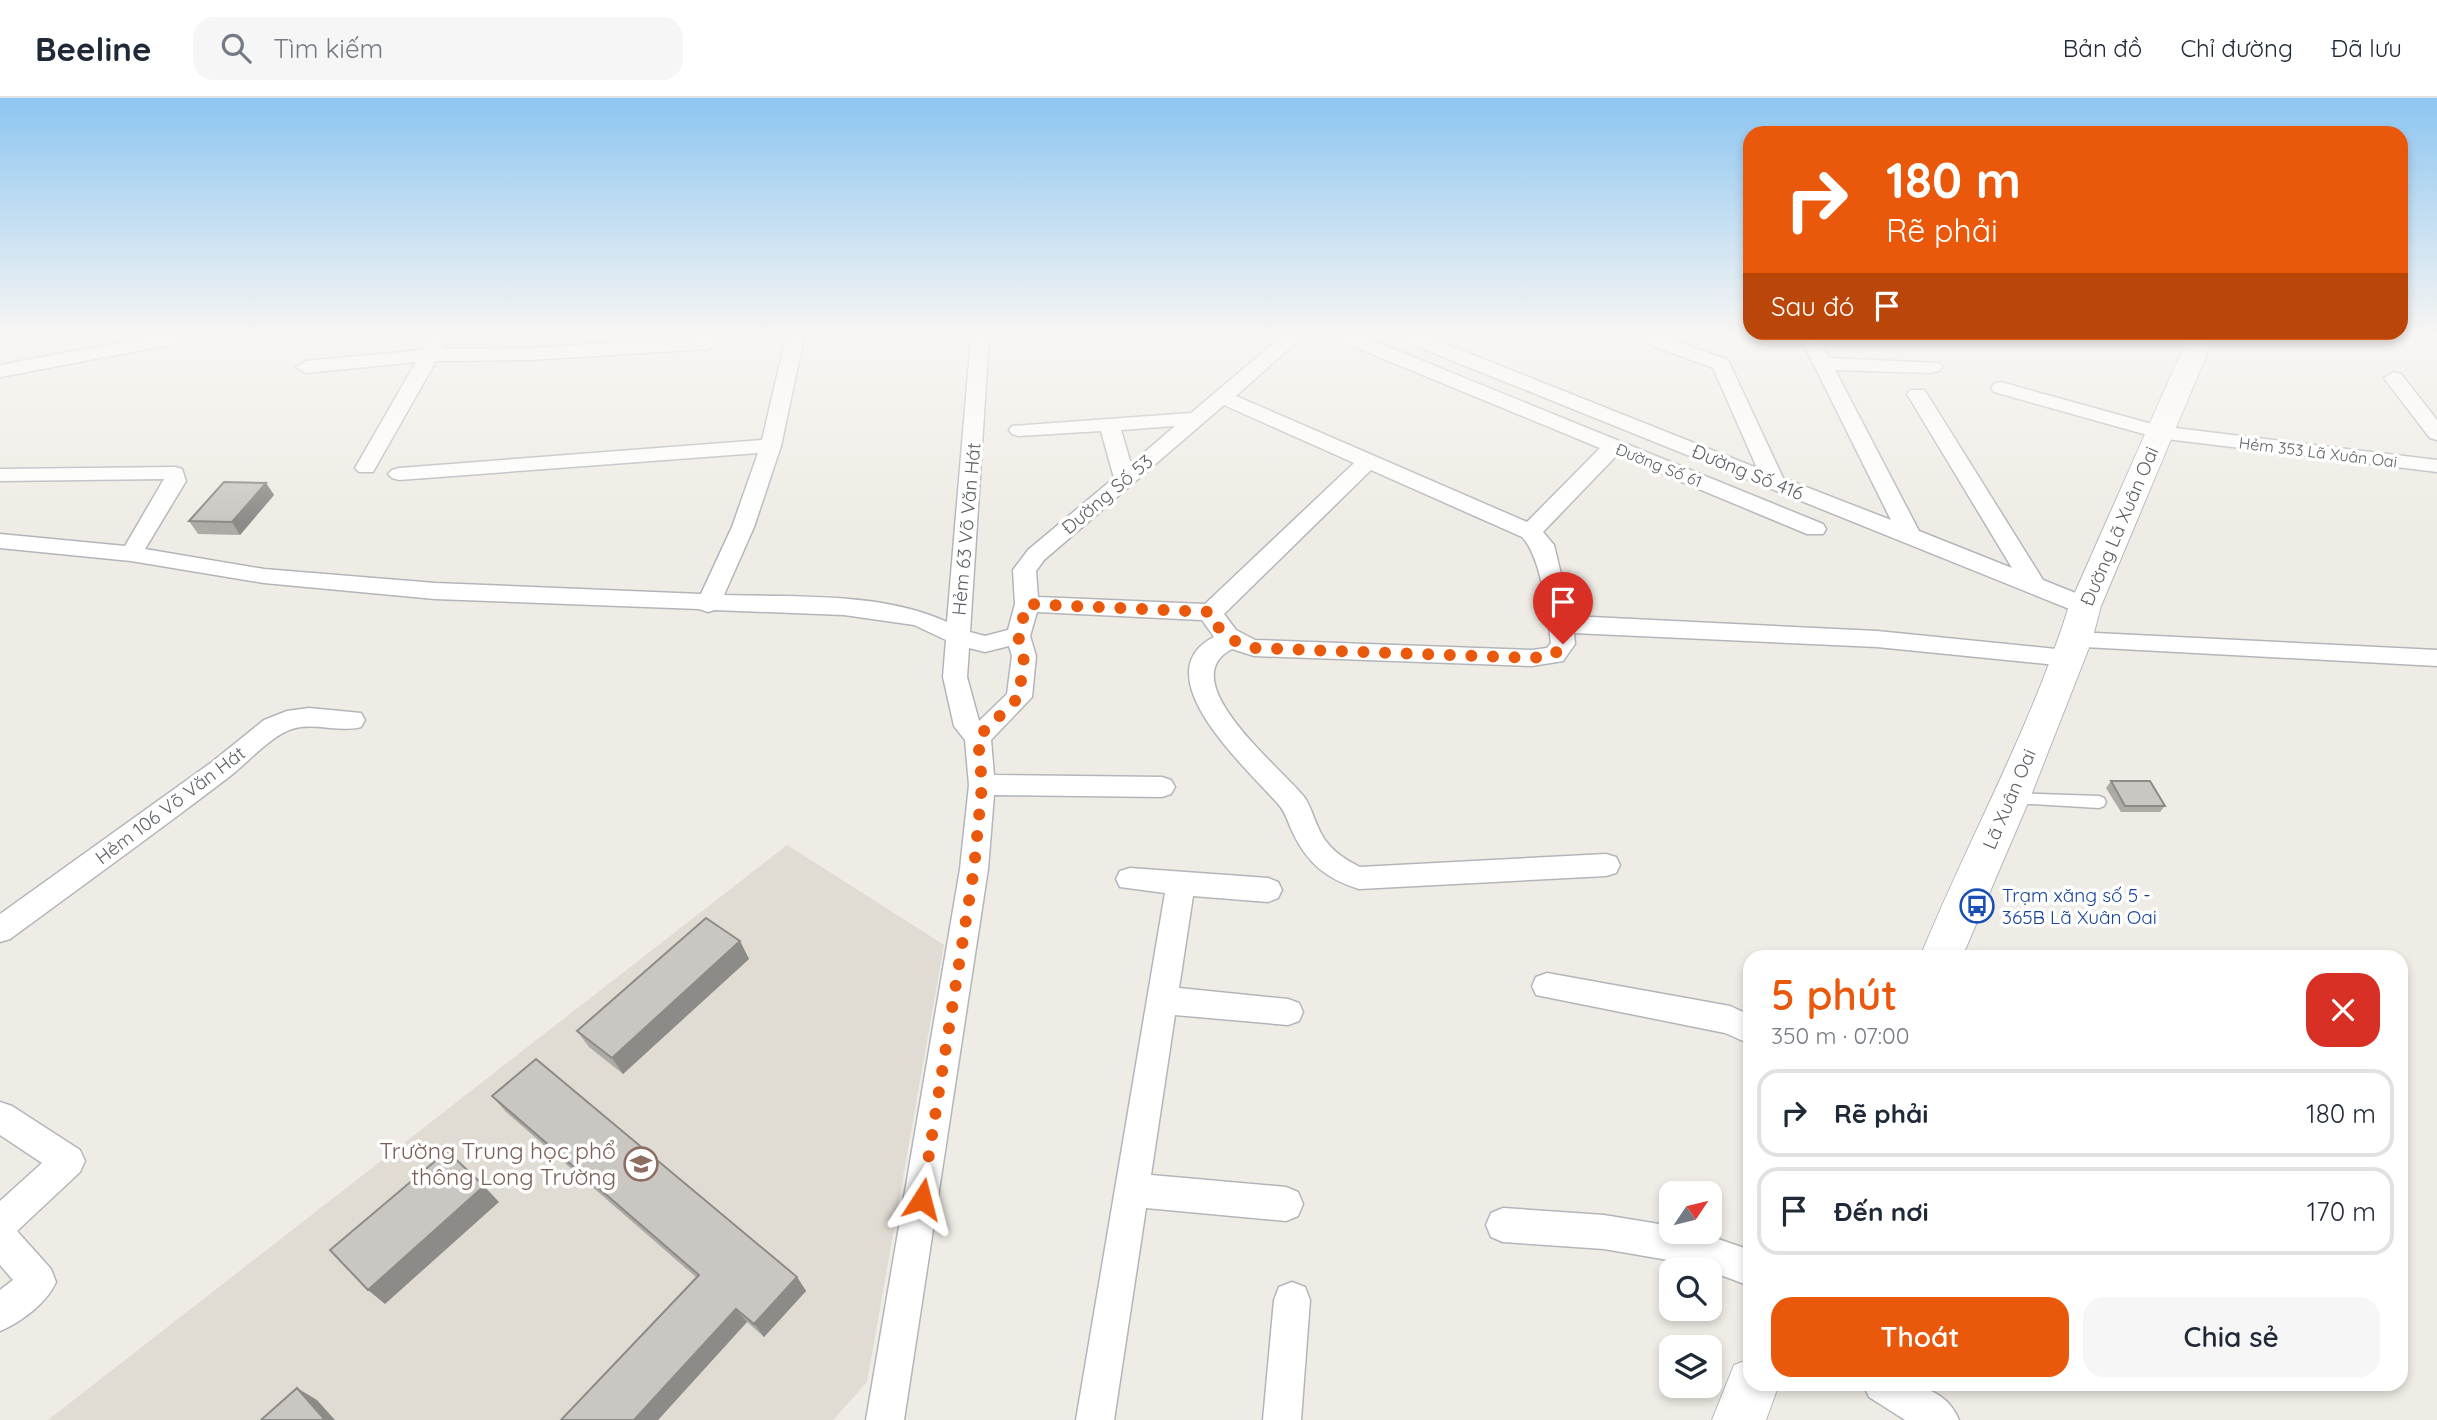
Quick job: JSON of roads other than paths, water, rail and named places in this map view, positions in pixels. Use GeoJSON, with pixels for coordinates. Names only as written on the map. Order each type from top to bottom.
{"type":"FeatureCollection","features":[{"type":"Feature","properties":{"kind":"main road","name":"Đường Lã Xuân Oai"},"geometry":{"type":"LineString","coordinates":[[2075,635],[2173,399]]}},
{"type":"Feature","properties":{"kind":"main road","name":"Lã Xuân Oai"},"geometry":{"type":"LineString","coordinates":[[1944,950],[2011,798],[2075,635]]}},
{"type":"Feature","properties":{"kind":"main road"},"geometry":{"type":"LineString","coordinates":[[1739,1420],[1750,1391]]}},
{"type":"Feature","properties":{"kind":"street"},"geometry":{"type":"LineString","coordinates":[[366,468],[405,399]]}},
{"type":"Feature","properties":{"kind":"street"},"geometry":{"type":"LineString","coordinates":[[708,604],[743,527],[771,446],[781,399]]}},
{"type":"Feature","properties":{"kind":"street","name":"Hẻm 63 Võ Văn Hát"},"geometry":{"type":"LineString","coordinates":[[976,399],[955,677],[967,726],[978,737]]}},
{"type":"Feature","properties":{"kind":"street","name":"Đường Số 53"},"geometry":{"type":"LineString","coordinates":[[1018,636],[1027,604],[1024,570],[1036,555],[1220,399]]}},
{"type":"Feature","properties":{"kind":"street"},"geometry":{"type":"LineString","coordinates":[[1211,612],[1216,626],[1229,640],[1254,648],[1532,658],[1554,655],[1563,644],[1543,545],[1530,532],[1226,399]]}},
{"type":"Feature","properties":{"kind":"street","name":"Đường Số 61"},"geometry":{"type":"LineString","coordinates":[[1498,399],[1815,529]]}},
{"type":"Feature","properties":{"kind":"street","name":"Đường Số 416"},"geometry":{"type":"LineString","coordinates":[[1565,399],[2034,585],[2075,635]]}},
{"type":"Feature","properties":{"kind":"street"},"geometry":{"type":"LineString","coordinates":[[1737,399],[1775,483]]}},
{"type":"Feature","properties":{"kind":"street"},"geometry":{"type":"LineString","coordinates":[[1840,399],[1910,536]]}},
{"type":"Feature","properties":{"kind":"street"},"geometry":{"type":"LineString","coordinates":[[1920,399],[2034,585]]}},
{"type":"Feature","properties":{"kind":"street"},"geometry":{"type":"LineString","coordinates":[[2039,399],[2158,432]]}},
{"type":"Feature","properties":{"kind":"street"},"geometry":{"type":"LineString","coordinates":[[2409,399],[2437,434]]}},
{"type":"Feature","properties":{"kind":"street"},"geometry":{"type":"LineString","coordinates":[[1019,430],[1197,419]]}},
{"type":"Feature","properties":{"kind":"street"},"geometry":{"type":"LineString","coordinates":[[1109,425],[1125,480]]}},
{"type":"Feature","properties":{"kind":"street","name":"Hẻm 353 Lã Xuân Oai"},"geometry":{"type":"LineString","coordinates":[[2158,432],[2437,467]]}},
{"type":"Feature","properties":{"kind":"street"},"geometry":{"type":"LineString","coordinates":[[399,474],[771,446]]}},
{"type":"Feature","properties":{"kind":"street"},"geometry":{"type":"LineString","coordinates":[[1530,532],[1614,446]]}},
{"type":"Feature","properties":{"kind":"street"},"geometry":{"type":"LineString","coordinates":[[1027,604],[1211,612],[1368,461]]}},
{"type":"Feature","properties":{"kind":"street"},"geometry":{"type":"LineString","coordinates":[[0,475],[175,473],[175,481],[131,554]]}},
{"type":"Feature","properties":{"kind":"street"},"geometry":{"type":"LineString","coordinates":[[0,541],[131,554],[264,576],[369,585],[708,604],[844,607],[919,618],[957,636],[985,644],[1018,636],[1024,656],[1019,697],[978,737],[982,785],[972,883],[886,1420]]}},
{"type":"Feature","properties":{"kind":"street"},"geometry":{"type":"LineString","coordinates":[[1561,624],[1877,639],[2075,635],[2437,658]]}},
{"type":"Feature","properties":{"kind":"street"},"geometry":{"type":"LineString","coordinates":[[1229,640],[1210,651],[1202,669],[1204,694],[1217,717],[1242,750],[1297,807],[1305,831],[1331,867],[1359,878],[1606,865]]}},
{"type":"Feature","properties":{"kind":"street","name":"Hẻm 106 Võ Văn Hát"},"geometry":{"type":"LineString","coordinates":[[0,930],[220,769],[272,727],[287,720],[309,717],[352,720]]}},
{"type":"Feature","properties":{"kind":"street"},"geometry":{"type":"LineString","coordinates":[[982,785],[1162,787]]}},
{"type":"Feature","properties":{"kind":"street"},"geometry":{"type":"LineString","coordinates":[[1130,879],[1268,890]]}},
{"type":"Feature","properties":{"kind":"street"},"geometry":{"type":"LineString","coordinates":[[1095,1420],[1181,883]]}},
{"type":"Feature","properties":{"kind":"street"},"geometry":{"type":"LineString","coordinates":[[1547,986],[1730,1020],[1743,1026]]}},
{"type":"Feature","properties":{"kind":"street"},"geometry":{"type":"LineString","coordinates":[[1162,1000],[1288,1012]]}},
{"type":"Feature","properties":{"kind":"street"},"geometry":{"type":"LineString","coordinates":[[0,1117],[68,1161],[0,1224]]}},
{"type":"Feature","properties":{"kind":"street"},"geometry":{"type":"LineString","coordinates":[[1132,1189],[1286,1204]]}},
{"type":"Feature","properties":{"kind":"street"},"geometry":{"type":"LineString","coordinates":[[1503,1225],[1604,1233],[1691,1247],[1743,1266]]}},
{"type":"Feature","properties":{"kind":"street"},"geometry":{"type":"LineString","coordinates":[[0,1238],[38,1282],[0,1313]]}},
{"type":"Feature","properties":{"kind":"street"},"geometry":{"type":"LineString","coordinates":[[1282,1420],[1292,1300]]}},
{"type":"Feature","properties":{"kind":"street"},"geometry":{"type":"LineString","coordinates":[[1893,1391],[1940,1420]]}},
{"type":"Feature","properties":{"kind":"lane"},"geometry":{"type":"LineString","coordinates":[[2011,798],[2099,803]]}},
{"type":"Feature","properties":{"kind":"place","name":"Trạm xăng số 5 - 365B Lã Xuân Oai"},"geometry":{"type":"Point","coordinates":[1977,906]}},
{"type":"Feature","properties":{"kind":"place","name":"Trường Trung học phổ thông Long Trường"},"geometry":{"type":"Point","coordinates":[641,1164]}}]}
